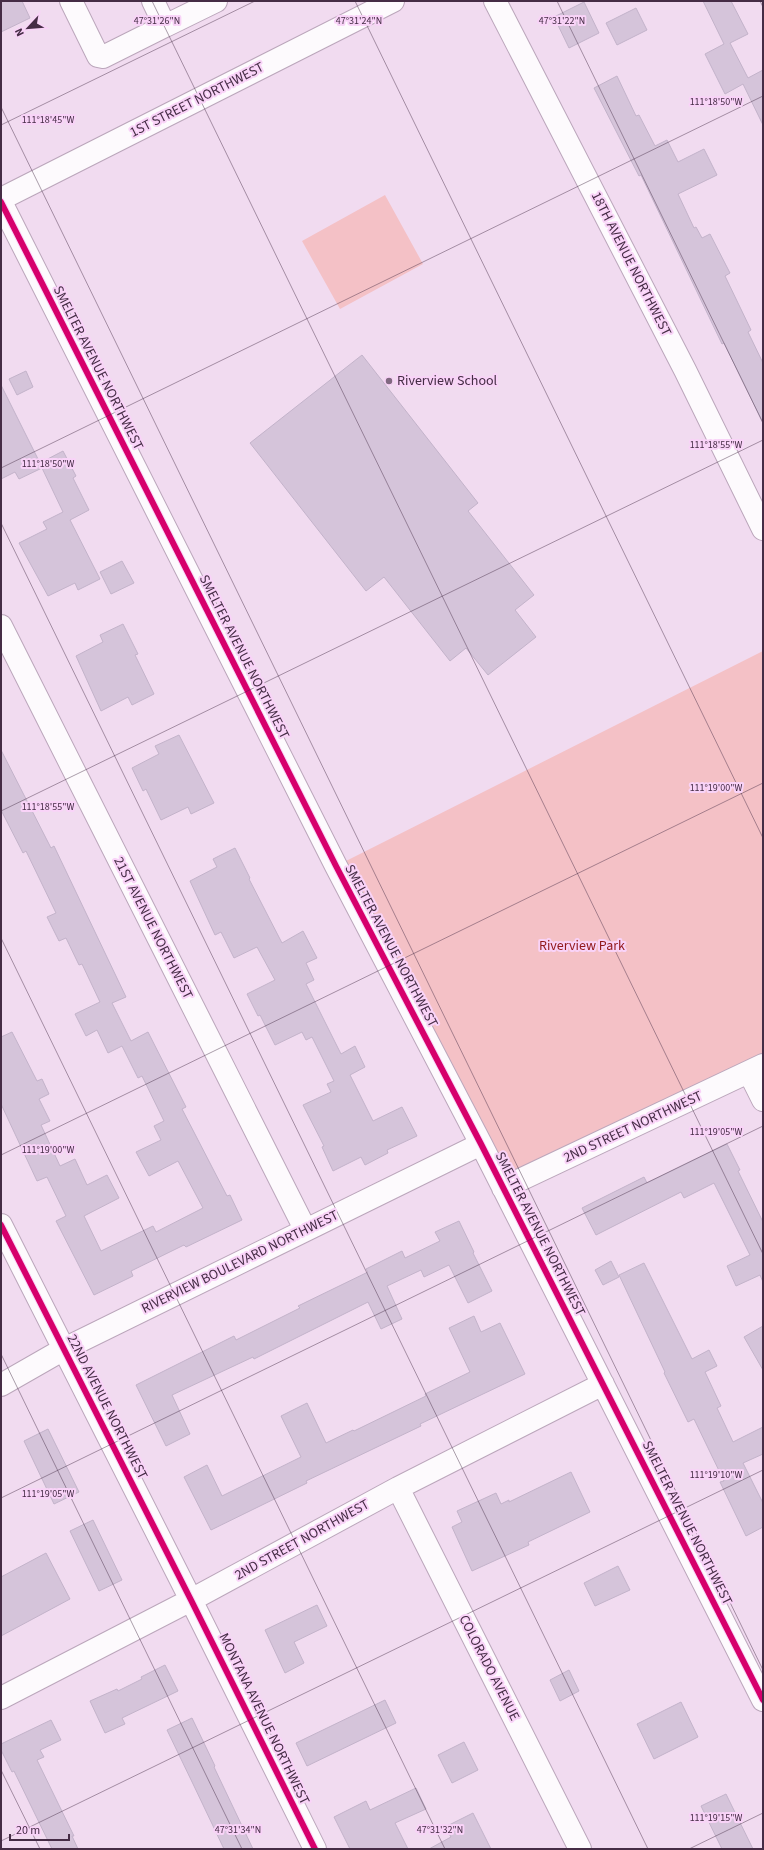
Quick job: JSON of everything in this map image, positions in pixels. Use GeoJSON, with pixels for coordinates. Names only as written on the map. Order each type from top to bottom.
{"type":"FeatureCollection","features":[{"type":"Feature","properties":{"kind":"street"},"geometry":{"type":"LineString","coordinates":[[71,1],[98,56],[103,57],[216,1]]}},
{"type":"Feature","properties":{"kind":"street"},"geometry":{"type":"LineString","coordinates":[[153,1],[165,26]]}},
{"type":"Feature","properties":{"kind":"street","name":"1ST STREET NORTHWEST"},"geometry":{"type":"LineString","coordinates":[[1,200],[393,1]]}},
{"type":"Feature","properties":{"kind":"street","name":"18TH AVENUE NORTHWEST"},"geometry":{"type":"LineString","coordinates":[[495,1],[685,370],[763,529]]}},
{"type":"Feature","properties":{"kind":"street","name":"SMELTER AVENUE NORTHWEST"},"geometry":{"type":"LineString","coordinates":[[1,200],[336,866],[482,1144],[763,1700]]}},
{"type":"Feature","properties":{"kind":"street","name":"21ST AVENUE NORTHWEST"},"geometry":{"type":"LineString","coordinates":[[1,626],[306,1229]]}},
{"type":"Feature","properties":{"kind":"street"},"geometry":{"type":"LineString","coordinates":[[756,1069],[763,1100]]}},
{"type":"Feature","properties":{"kind":"street","name":"2ND STREET NORTHWEST"},"geometry":{"type":"LineString","coordinates":[[503,1188],[756,1069]]}},
{"type":"Feature","properties":{"kind":"street","name":"RIVERVIEW BOULEVARD NORTHWEST"},"geometry":{"type":"LineString","coordinates":[[1,1384],[64,1349],[482,1144]]}},
{"type":"Feature","properties":{"kind":"street","name":"22ND AVENUE NORTHWEST"},"geometry":{"type":"LineString","coordinates":[[1,1225],[191,1600]]}},
{"type":"Feature","properties":{"kind":"street","name":"2ND STREET NORTHWEST"},"geometry":{"type":"LineString","coordinates":[[1,1698],[191,1600],[398,1488],[602,1384]]}},
{"type":"Feature","properties":{"kind":"street","name":"COLORADO AVENUE"},"geometry":{"type":"LineString","coordinates":[[398,1488],[580,1849]]}},
{"type":"Feature","properties":{"kind":"street","name":"MONTANA AVENUE NORTHWEST"},"geometry":{"type":"LineString","coordinates":[[191,1600],[315,1849]]}},
{"type":"Feature","properties":{"kind":"green space"},"geometry":{"type":"Polygon","coordinates":[[[385,195],[423,264],[340,309],[302,241],[385,195]]]}},
{"type":"Feature","properties":{"kind":"green space","name":"Riverview Park"},"geometry":{"type":"Polygon","coordinates":[[[763,651],[763,1063],[503,1188],[336,866],[763,651]]]}},
{"type":"Feature","properties":{"kind":"building"},"geometry":{"type":"Polygon","coordinates":[[[1,1],[22,1],[30,18],[1,32],[1,1]]]}},
{"type":"Feature","properties":{"kind":"building"},"geometry":{"type":"Polygon","coordinates":[[[703,1],[731,1],[748,34],[730,43],[748,78],[763,70],[763,125],[743,84],[725,94],[705,54],[724,44],[703,1]]]}},
{"type":"Feature","properties":{"kind":"building"},"geometry":{"type":"Polygon","coordinates":[[[584,2],[599,33],[569,48],[554,17],[584,2]]]}},
{"type":"Feature","properties":{"kind":"building"},"geometry":{"type":"Polygon","coordinates":[[[636,8],[647,30],[617,45],[606,23],[636,8]]]}},
{"type":"Feature","properties":{"kind":"building"},"geometry":{"type":"Polygon","coordinates":[[[617,76],[636,116],[639,115],[655,146],[667,140],[678,162],[704,149],[717,175],[678,194],[694,228],[696,227],[702,238],[710,234],[730,273],[725,276],[751,330],[748,332],[763,363],[763,423],[724,343],[722,344],[641,175],[639,176],[594,88],[617,76]]]}},
{"type":"Feature","properties":{"kind":"building"},"geometry":{"type":"Polygon","coordinates":[[[362,355],[478,503],[468,511],[534,595],[515,610],[536,637],[488,675],[466,648],[450,661],[384,577],[366,591],[250,443],[362,355]]]}},
{"type":"Feature","properties":{"kind":"building"},"geometry":{"type":"Polygon","coordinates":[[[26,371],[33,387],[17,395],[9,379],[26,371]]]}},
{"type":"Feature","properties":{"kind":"building"},"geometry":{"type":"Polygon","coordinates":[[[1,385],[40,463],[63,451],[76,476],[73,478],[89,510],[70,520],[100,579],[78,590],[75,583],[48,596],[19,543],[47,529],[43,522],[63,512],[42,468],[19,479],[15,472],[1,479],[1,385]]]}},
{"type":"Feature","properties":{"kind":"building"},"geometry":{"type":"Polygon","coordinates":[[[122,561],[134,583],[111,594],[100,572],[122,561]]]}},
{"type":"Feature","properties":{"kind":"building"},"geometry":{"type":"Polygon","coordinates":[[[123,624],[138,654],[135,655],[154,694],[132,705],[128,697],[101,711],[76,656],[103,642],[100,635],[123,624]]]}},
{"type":"Feature","properties":{"kind":"building"},"geometry":{"type":"Polygon","coordinates":[[[179,735],[214,803],[191,814],[188,807],[161,820],[146,789],[143,791],[132,768],[159,754],[155,746],[179,735]]]}},
{"type":"Feature","properties":{"kind":"building"},"geometry":{"type":"Polygon","coordinates":[[[1,750],[51,848],[54,846],[126,997],[112,1003],[131,1041],[148,1032],[186,1107],[182,1109],[227,1196],[230,1195],[242,1220],[186,1247],[184,1245],[131,1271],[133,1276],[94,1295],[56,1221],[66,1216],[47,1177],[37,1181],[1,1104],[1,1037],[12,1032],[37,1081],[42,1079],[49,1094],[39,1099],[50,1121],[41,1125],[60,1166],[75,1159],[87,1185],[107,1175],[119,1198],[84,1216],[101,1251],[153,1226],[156,1232],[203,1208],[178,1161],[149,1176],[136,1152],[161,1140],[154,1126],[164,1121],[142,1076],[138,1078],[122,1046],[108,1053],[97,1030],[86,1036],[75,1014],[100,1002],[82,964],[79,965],[66,938],[59,941],[47,917],[56,913],[26,851],[23,853],[1,810],[1,750]]]}},
{"type":"Feature","properties":{"kind":"building"},"geometry":{"type":"Polygon","coordinates":[[[235,848],[282,943],[303,931],[317,958],[306,963],[314,980],[306,984],[341,1054],[355,1046],[365,1067],[350,1075],[373,1121],[402,1107],[417,1136],[387,1150],[388,1153],[365,1165],[361,1157],[333,1171],[322,1147],[324,1146],[303,1105],[331,1092],[327,1084],[334,1081],[312,1037],[306,1040],[302,1032],[275,1045],[260,1015],[258,1016],[247,994],[275,980],[257,947],[234,958],[221,932],[215,935],[190,881],[217,867],[213,859],[235,848]]]}},
{"type":"Feature","properties":{"kind":"building"},"geometry":{"type":"Polygon","coordinates":[[[727,1144],[740,1170],[738,1171],[763,1222],[763,1282],[760,1275],[736,1286],[727,1266],[750,1255],[714,1183],[684,1198],[681,1192],[596,1235],[582,1208],[644,1177],[647,1183],[727,1144]]]}},
{"type":"Feature","properties":{"kind":"building"},"geometry":{"type":"Polygon","coordinates":[[[459,1221],[492,1291],[468,1303],[449,1265],[424,1277],[421,1270],[387,1286],[402,1319],[381,1329],[368,1302],[254,1359],[253,1357],[172,1395],[190,1434],[166,1446],[136,1385],[234,1336],[236,1340],[300,1308],[298,1306],[368,1272],[366,1269],[402,1251],[405,1258],[440,1241],[435,1232],[459,1221]]]}},
{"type":"Feature","properties":{"kind":"building"},"geometry":{"type":"Polygon","coordinates":[[[611,1261],[619,1277],[603,1285],[595,1270],[611,1261]]]}},
{"type":"Feature","properties":{"kind":"building"},"geometry":{"type":"Polygon","coordinates":[[[644,1263],[692,1359],[709,1350],[717,1366],[705,1372],[721,1406],[717,1408],[733,1442],[763,1427],[763,1454],[743,1463],[763,1503],[763,1527],[746,1536],[720,1482],[724,1481],[694,1419],[688,1422],[619,1275],[644,1263]]]}},
{"type":"Feature","properties":{"kind":"building"},"geometry":{"type":"Polygon","coordinates":[[[474,1316],[481,1332],[500,1323],[525,1374],[420,1424],[421,1426],[306,1481],[307,1483],[211,1530],[184,1477],[207,1465],[222,1496],[301,1457],[281,1416],[307,1403],[326,1443],[426,1396],[425,1394],[470,1372],[449,1328],[474,1316]]]}},
{"type":"Feature","properties":{"kind":"building"},"geometry":{"type":"Polygon","coordinates":[[[763,1326],[763,1370],[744,1337],[763,1326]]]}},
{"type":"Feature","properties":{"kind":"building"},"geometry":{"type":"Polygon","coordinates":[[[48,1429],[79,1492],[54,1504],[24,1441],[48,1429]]]}},
{"type":"Feature","properties":{"kind":"building"},"geometry":{"type":"Polygon","coordinates":[[[571,1472],[590,1512],[528,1542],[529,1545],[472,1571],[452,1527],[462,1522],[457,1511],[496,1493],[501,1504],[509,1500],[509,1502],[571,1472]]]}},
{"type":"Feature","properties":{"kind":"building"},"geometry":{"type":"Polygon","coordinates":[[[93,1520],[122,1580],[99,1591],[70,1531],[93,1520]]]}},
{"type":"Feature","properties":{"kind":"building"},"geometry":{"type":"Polygon","coordinates":[[[46,1553],[70,1599],[1,1636],[1,1577],[46,1553]]]}},
{"type":"Feature","properties":{"kind":"building"},"geometry":{"type":"Polygon","coordinates":[[[618,1566],[630,1590],[595,1606],[584,1583],[618,1566]]]}},
{"type":"Feature","properties":{"kind":"building"},"geometry":{"type":"Polygon","coordinates":[[[317,1605],[327,1626],[294,1642],[304,1663],[285,1673],[265,1630],[317,1605]]]}},
{"type":"Feature","properties":{"kind":"building"},"geometry":{"type":"Polygon","coordinates":[[[165,1665],[178,1691],[122,1718],[125,1724],[105,1733],[90,1701],[117,1689],[118,1691],[165,1665]]]}},
{"type":"Feature","properties":{"kind":"building"},"geometry":{"type":"Polygon","coordinates":[[[569,1670],[579,1691],[560,1701],[550,1680],[569,1670]]]}},
{"type":"Feature","properties":{"kind":"building"},"geometry":{"type":"Polygon","coordinates":[[[385,1700],[396,1723],[307,1766],[296,1743],[385,1700]]]}},
{"type":"Feature","properties":{"kind":"building"},"geometry":{"type":"Polygon","coordinates":[[[681,1702],[698,1737],[654,1759],[637,1724],[681,1702]]]}},
{"type":"Feature","properties":{"kind":"building"},"geometry":{"type":"Polygon","coordinates":[[[192,1718],[253,1849],[224,1849],[167,1730],[192,1718]]]}},
{"type":"Feature","properties":{"kind":"building"},"geometry":{"type":"Polygon","coordinates":[[[51,1720],[61,1740],[40,1750],[44,1757],[37,1760],[74,1836],[72,1836],[78,1849],[52,1849],[14,1771],[12,1772],[1,1750],[1,1744],[51,1720]]]}},
{"type":"Feature","properties":{"kind":"building"},"geometry":{"type":"Polygon","coordinates":[[[464,1742],[478,1770],[452,1783],[438,1755],[464,1742]]]}},
{"type":"Feature","properties":{"kind":"building"},"geometry":{"type":"Polygon","coordinates":[[[416,1788],[426,1809],[395,1823],[408,1849],[350,1849],[334,1817],[366,1801],[370,1810],[416,1788]]]}},
{"type":"Feature","properties":{"kind":"building"},"geometry":{"type":"Polygon","coordinates":[[[726,1794],[753,1849],[722,1849],[701,1806],[726,1794]]]}},
{"type":"Feature","properties":{"kind":"building"},"geometry":{"type":"Polygon","coordinates":[[[473,1813],[491,1849],[429,1849],[451,1837],[445,1827],[473,1813]]]}},
{"type":"Feature","properties":{"kind":"cycle path"},"geometry":{"type":"LineString","coordinates":[[1,202],[336,866],[481,1144],[763,1700]]}},
{"type":"Feature","properties":{"kind":"cycle path"},"geometry":{"type":"LineString","coordinates":[[1,1225],[315,1849]]}},
{"type":"Feature","properties":{"kind":"place","name":"Riverview School"},"geometry":{"type":"Point","coordinates":[389,381]}}]}
